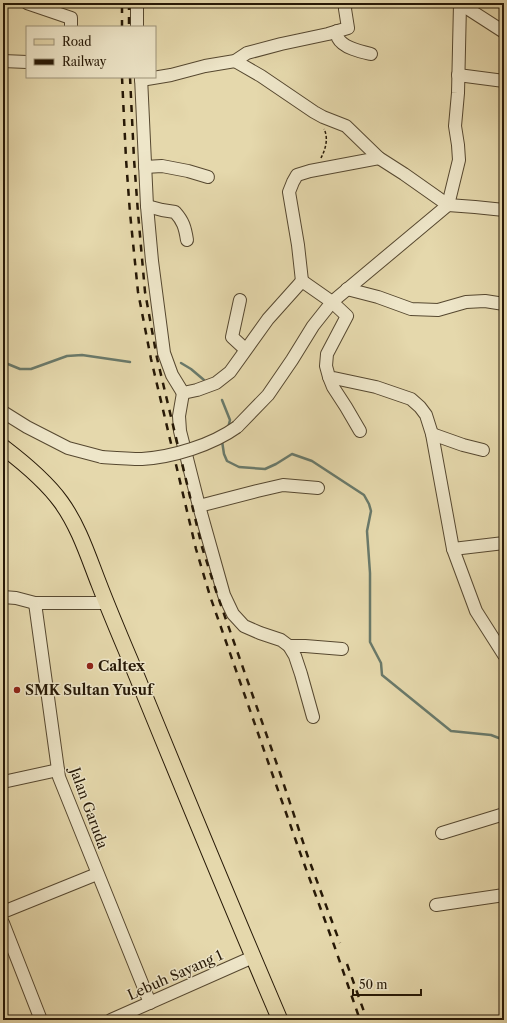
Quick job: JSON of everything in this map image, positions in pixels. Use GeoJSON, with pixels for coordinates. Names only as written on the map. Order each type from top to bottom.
{"type":"FeatureCollection","features":[{"type":"Feature","properties":{"kind":"main road"},"geometry":{"type":"LineString","coordinates":[[3,447],[26,465],[61,502],[75,524],[252,957],[280,1020]]}},
{"type":"Feature","properties":{"kind":"street"},"geometry":{"type":"LineString","coordinates":[[27,3],[71,18],[71,26]]}},
{"type":"Feature","properties":{"kind":"street"},"geometry":{"type":"LineString","coordinates":[[137,3],[137,26]]}},
{"type":"Feature","properties":{"kind":"street"},"geometry":{"type":"LineString","coordinates":[[156,77],[235,61],[247,53],[348,28],[345,9],[346,3]]}},
{"type":"Feature","properties":{"kind":"street"},"geometry":{"type":"LineString","coordinates":[[460,3],[504,32]]}},
{"type":"Feature","properties":{"kind":"street"},"geometry":{"type":"LineString","coordinates":[[3,412],[68,448],[102,457],[142,458],[176,454],[228,434],[237,427],[268,395],[313,326],[332,302],[448,205],[458,160],[458,145],[454,126],[458,93],[460,3]]}},
{"type":"Feature","properties":{"kind":"street"},"geometry":{"type":"LineString","coordinates":[[337,31],[337,38],[343,44],[353,49],[371,54]]}},
{"type":"Feature","properties":{"kind":"street"},"geometry":{"type":"LineString","coordinates":[[3,61],[26,62]]}},
{"type":"Feature","properties":{"kind":"street"},"geometry":{"type":"LineString","coordinates":[[235,61],[261,76],[314,112],[346,126],[379,158],[448,205],[504,210]]}},
{"type":"Feature","properties":{"kind":"street"},"geometry":{"type":"LineString","coordinates":[[458,75],[504,81]]}},
{"type":"Feature","properties":{"kind":"street"},"geometry":{"type":"LineString","coordinates":[[141,79],[147,206],[152,261],[164,353],[172,376],[183,393],[179,416],[180,431],[199,506],[224,595],[233,614],[244,626],[281,640],[289,646],[295,656],[313,717]]}},
{"type":"Feature","properties":{"kind":"street"},"geometry":{"type":"LineString","coordinates":[[183,393],[196,390],[216,382],[230,372],[245,349],[268,319],[302,281],[298,245],[289,192],[297,175],[310,171],[379,158]]}},
{"type":"Feature","properties":{"kind":"street"},"geometry":{"type":"LineString","coordinates":[[145,167],[162,166],[208,177]]}},
{"type":"Feature","properties":{"kind":"street"},"geometry":{"type":"LineString","coordinates":[[147,206],[175,212],[181,219],[185,228],[187,240]]}},
{"type":"Feature","properties":{"kind":"street"},"geometry":{"type":"LineString","coordinates":[[302,281],[332,302],[347,316],[327,354],[326,366],[333,387],[360,431]]}},
{"type":"Feature","properties":{"kind":"street"},"geometry":{"type":"LineString","coordinates":[[346,289],[378,297],[411,309],[438,310],[466,302],[479,301],[504,304]]}},
{"type":"Feature","properties":{"kind":"street"},"geometry":{"type":"LineString","coordinates":[[240,300],[232,337],[245,349]]}},
{"type":"Feature","properties":{"kind":"street"},"geometry":{"type":"LineString","coordinates":[[329,377],[376,387],[411,398],[426,415],[432,434],[453,548],[476,610],[498,635],[504,655]]}},
{"type":"Feature","properties":{"kind":"street"},"geometry":{"type":"LineString","coordinates":[[432,434],[463,445],[483,450]]}},
{"type":"Feature","properties":{"kind":"street"},"geometry":{"type":"LineString","coordinates":[[199,506],[282,485],[318,488]]}},
{"type":"Feature","properties":{"kind":"street"},"geometry":{"type":"LineString","coordinates":[[453,548],[504,543]]}},
{"type":"Feature","properties":{"kind":"street"},"geometry":{"type":"LineString","coordinates":[[3,597],[16,598],[35,603],[106,602]]}},
{"type":"Feature","properties":{"kind":"street","name":"Jalan Garuda"},"geometry":{"type":"LineString","coordinates":[[35,603],[59,777],[150,1002]]}},
{"type":"Feature","properties":{"kind":"street"},"geometry":{"type":"LineString","coordinates":[[289,646],[342,649]]}},
{"type":"Feature","properties":{"kind":"street"},"geometry":{"type":"LineString","coordinates":[[3,782],[58,770]]}},
{"type":"Feature","properties":{"kind":"street"},"geometry":{"type":"LineString","coordinates":[[442,833],[504,814]]}},
{"type":"Feature","properties":{"kind":"street"},"geometry":{"type":"LineString","coordinates":[[3,912],[97,874]]}},
{"type":"Feature","properties":{"kind":"street"},"geometry":{"type":"LineString","coordinates":[[436,905],[504,895]]}},
{"type":"Feature","properties":{"kind":"street"},"geometry":{"type":"LineString","coordinates":[[3,923],[41,1020]]}},
{"type":"Feature","properties":{"kind":"street","name":"Lebuh Sayang 1"},"geometry":{"type":"LineString","coordinates":[[111,1020],[252,957]]}},
{"type":"Feature","properties":{"kind":"path"},"geometry":{"type":"LineString","coordinates":[[310,171],[325,151],[326,142],[326,132],[314,112]]}},
{"type":"Feature","properties":{"kind":"waterway"},"geometry":{"type":"LineString","coordinates":[[3,362],[20,369],[31,369],[67,356],[82,355],[130,362]]}},
{"type":"Feature","properties":{"kind":"waterway"},"geometry":{"type":"LineString","coordinates":[[181,363],[204,380]]}},
{"type":"Feature","properties":{"kind":"waterway"},"geometry":{"type":"LineString","coordinates":[[222,400],[230,420],[228,428]]}},
{"type":"Feature","properties":{"kind":"waterway"},"geometry":{"type":"LineString","coordinates":[[222,441],[224,454],[227,461],[239,467],[265,469],[292,454],[312,461],[364,495],[371,511],[367,531],[370,573],[370,642],[381,663],[382,675],[451,731],[491,735],[504,740]]}},
{"type":"Feature","properties":{"kind":"railway"},"geometry":{"type":"LineString","coordinates":[[122,3],[122,26]]}},
{"type":"Feature","properties":{"kind":"railway"},"geometry":{"type":"LineString","coordinates":[[129,3],[129,26]]}},
{"type":"Feature","properties":{"kind":"railway"},"geometry":{"type":"LineString","coordinates":[[122,78],[130,213],[138,292],[151,359],[196,549],[210,596],[360,1020]]}},
{"type":"Feature","properties":{"kind":"railway"},"geometry":{"type":"LineString","coordinates":[[130,78],[134,159],[145,292],[157,358],[202,547],[308,857],[340,943]]}},
{"type":"Feature","properties":{"kind":"railway"},"geometry":{"type":"LineString","coordinates":[[347,964],[367,1020]]}},
{"type":"Feature","properties":{"kind":"place","name":"Caltex"},"geometry":{"type":"Point","coordinates":[90,666]}},
{"type":"Feature","properties":{"kind":"place","name":"SMK Sultan Yusuf"},"geometry":{"type":"Point","coordinates":[17,690]}}]}
